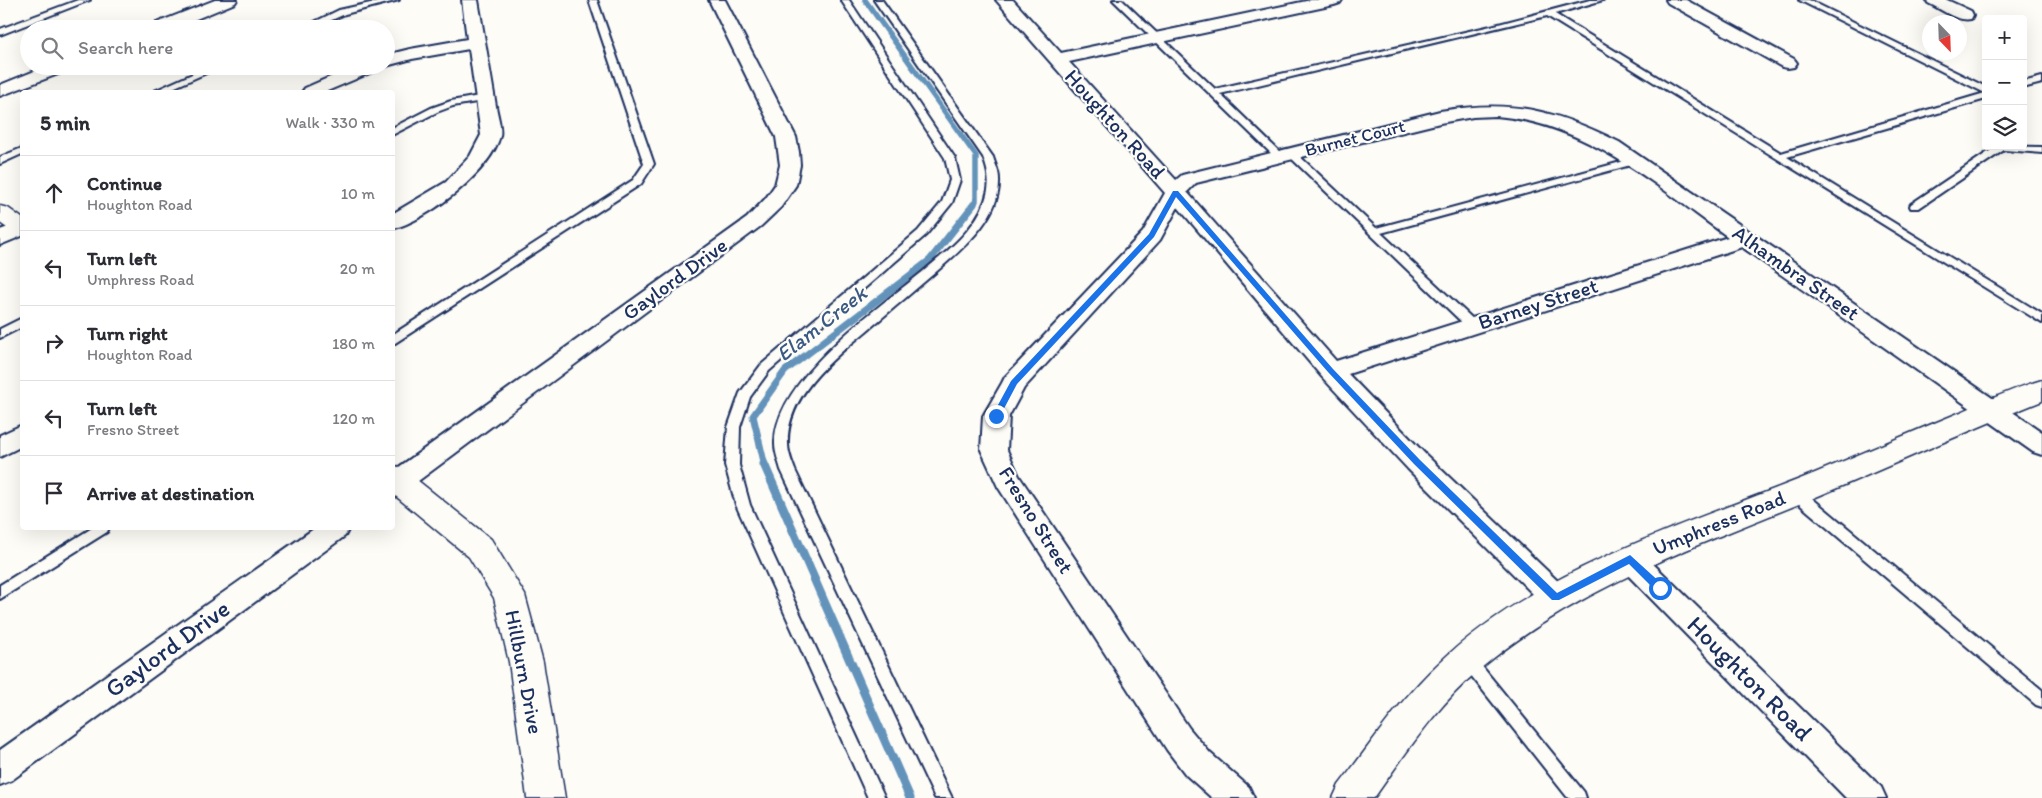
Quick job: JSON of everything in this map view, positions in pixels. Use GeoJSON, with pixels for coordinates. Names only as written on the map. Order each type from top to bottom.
{"type":"FeatureCollection","features":[{"type":"Feature","properties":{"kind":"street"},"geometry":{"type":"LineString","coordinates":[[179,20],[229,0]]}},
{"type":"Feature","properties":{"kind":"street"},"geometry":{"type":"LineString","coordinates":[[395,222],[453,186],[478,159],[490,135],[470,0]]}},
{"type":"Feature","properties":{"kind":"street","name":"Gaylord Drive"},"geometry":{"type":"LineString","coordinates":[[395,481],[754,222],[774,202],[789,180],[790,155],[786,137],[717,0]]}},
{"type":"Feature","properties":{"kind":"street","name":"Houghton Road"},"geometry":{"type":"LineString","coordinates":[[1004,0],[1176,192],[1330,370],[1417,462],[1556,598]]}},
{"type":"Feature","properties":{"kind":"street"},"geometry":{"type":"LineString","coordinates":[[1056,59],[1334,0]]}},
{"type":"Feature","properties":{"kind":"street"},"geometry":{"type":"LineString","coordinates":[[1674,0],[1788,63]]}},
{"type":"Feature","properties":{"kind":"street"},"geometry":{"type":"LineString","coordinates":[[1934,0],[1965,14]]}},
{"type":"Feature","properties":{"kind":"street"},"geometry":{"type":"LineString","coordinates":[[395,59],[477,42]]}},
{"type":"Feature","properties":{"kind":"street"},"geometry":{"type":"LineString","coordinates":[[0,91],[40,75]]}},
{"type":"Feature","properties":{"kind":"street"},"geometry":{"type":"LineString","coordinates":[[315,90],[350,75]]}},
{"type":"Feature","properties":{"kind":"street","name":"Burnet Court"},"geometry":{"type":"LineString","coordinates":[[1176,192],[1189,180],[1440,117],[1478,111],[1510,111],[1540,117]]}},
{"type":"Feature","properties":{"kind":"street","name":"Alhambra Street"},"geometry":{"type":"LineString","coordinates":[[1540,117],[1581,130],[1635,161],[2042,445]]}},
{"type":"Feature","properties":{"kind":"street","name":"Fresno Street"},"geometry":{"type":"LineString","coordinates":[[1176,192],[1152,235],[1014,383],[996,416],[994,450],[1006,480],[1178,739],[1198,764],[1237,798]]}},
{"type":"Feature","properties":{"kind":"street"},"geometry":{"type":"LineString","coordinates":[[0,214],[20,227]]}},
{"type":"Feature","properties":{"kind":"street"},"geometry":{"type":"LineString","coordinates":[[0,238],[20,229]]}},
{"type":"Feature","properties":{"kind":"street","name":"Barney Street"},"geometry":{"type":"LineString","coordinates":[[1330,370],[1747,238]]}},
{"type":"Feature","properties":{"kind":"street","name":"Umphress Road"},"geometry":{"type":"LineString","coordinates":[[1352,798],[1441,683],[1508,627],[1556,598],[1630,559],[1796,493],[2042,390]]}},
{"type":"Feature","properties":{"kind":"street"},"geometry":{"type":"LineString","coordinates":[[0,447],[20,435]]}},
{"type":"Feature","properties":{"kind":"street","name":"Hillburn Drive"},"geometry":{"type":"LineString","coordinates":[[395,481],[480,548],[509,595],[526,662],[546,798]]}},
{"type":"Feature","properties":{"kind":"street","name":"Gaylord Drive"},"geometry":{"type":"LineString","coordinates":[[0,769],[331,530]]}},
{"type":"Feature","properties":{"kind":"street","name":"Houghton Road"},"geometry":{"type":"LineString","coordinates":[[1630,559],[1869,798]]}},
{"type":"Feature","properties":{"kind":"lane"},"geometry":{"type":"LineString","coordinates":[[32,20],[86,0]]}},
{"type":"Feature","properties":{"kind":"lane"},"geometry":{"type":"LineString","coordinates":[[324,20],[342,12],[395,0]]}},
{"type":"Feature","properties":{"kind":"lane"},"geometry":{"type":"LineString","coordinates":[[395,339],[637,182],[648,164],[593,0]]}},
{"type":"Feature","properties":{"kind":"lane"},"geometry":{"type":"LineString","coordinates":[[845,0],[950,158],[955,180],[947,203],[922,233],[765,368],[744,396],[734,427],[732,465],[743,505],[877,798]]}},
{"type":"Feature","properties":{"kind":"lane"},"geometry":{"type":"LineString","coordinates":[[878,0],[988,157],[994,179],[990,202],[978,224],[962,244],[832,354],[813,374],[797,394],[784,419],[781,444],[788,470],[944,798]]}},
{"type":"Feature","properties":{"kind":"lane"},"geometry":{"type":"LineString","coordinates":[[1117,0],[1155,38],[1373,232],[1472,325]]}},
{"type":"Feature","properties":{"kind":"lane"},"geometry":{"type":"LineString","coordinates":[[1215,92],[1492,28],[1599,0]]}},
{"type":"Feature","properties":{"kind":"lane"},"geometry":{"type":"LineString","coordinates":[[1803,0],[1982,89]]}},
{"type":"Feature","properties":{"kind":"lane"},"geometry":{"type":"LineString","coordinates":[[1548,13],[2042,318]]}},
{"type":"Feature","properties":{"kind":"lane"},"geometry":{"type":"LineString","coordinates":[[0,32],[20,25]]}},
{"type":"Feature","properties":{"kind":"lane"},"geometry":{"type":"LineString","coordinates":[[162,90],[197,75]]}},
{"type":"Feature","properties":{"kind":"lane"},"geometry":{"type":"LineString","coordinates":[[2027,84],[2042,80]]}},
{"type":"Feature","properties":{"kind":"lane"},"geometry":{"type":"LineString","coordinates":[[1780,156],[1982,97]]}},
{"type":"Feature","properties":{"kind":"lane"},"geometry":{"type":"LineString","coordinates":[[395,130],[434,110],[451,104],[485,98]]}},
{"type":"Feature","properties":{"kind":"lane"},"geometry":{"type":"LineString","coordinates":[[1915,206],[2002,147],[2042,150]]}},
{"type":"Feature","properties":{"kind":"lane"},"geometry":{"type":"LineString","coordinates":[[0,161],[20,152]]}},
{"type":"Feature","properties":{"kind":"lane"},"geometry":{"type":"LineString","coordinates":[[1373,232],[1635,161]]}},
{"type":"Feature","properties":{"kind":"lane"},"geometry":{"type":"LineString","coordinates":[[0,334],[20,323]]}},
{"type":"Feature","properties":{"kind":"lane"},"geometry":{"type":"LineString","coordinates":[[1796,493],[2042,700]]}},
{"type":"Feature","properties":{"kind":"lane"},"geometry":{"type":"LineString","coordinates":[[0,593],[99,530]]}},
{"type":"Feature","properties":{"kind":"lane"},"geometry":{"type":"LineString","coordinates":[[1467,660],[1578,798]]}},
{"type":"Feature","properties":{"kind":"waterway","name":"Elam Creek"},"geometry":{"type":"LineString","coordinates":[[865,0],[976,156],[976,201],[973,205]]}},
{"type":"Feature","properties":{"kind":"waterway","name":"Elam Creek"},"geometry":{"type":"LineString","coordinates":[[765,466],[753,416],[785,371],[930,260],[974,204]]}},
{"type":"Feature","properties":{"kind":"waterway","name":"Elam Creek"},"geometry":{"type":"LineString","coordinates":[[764,464],[910,798]]}},
{"type":"Feature","properties":{"kind":"route"},"geometry":{"type":"LineString","coordinates":[[996,416],[1014,383],[1152,235],[1176,192],[1330,370],[1417,462],[1556,598],[1592,577],[1630,559],[1660,588]]}}]}
